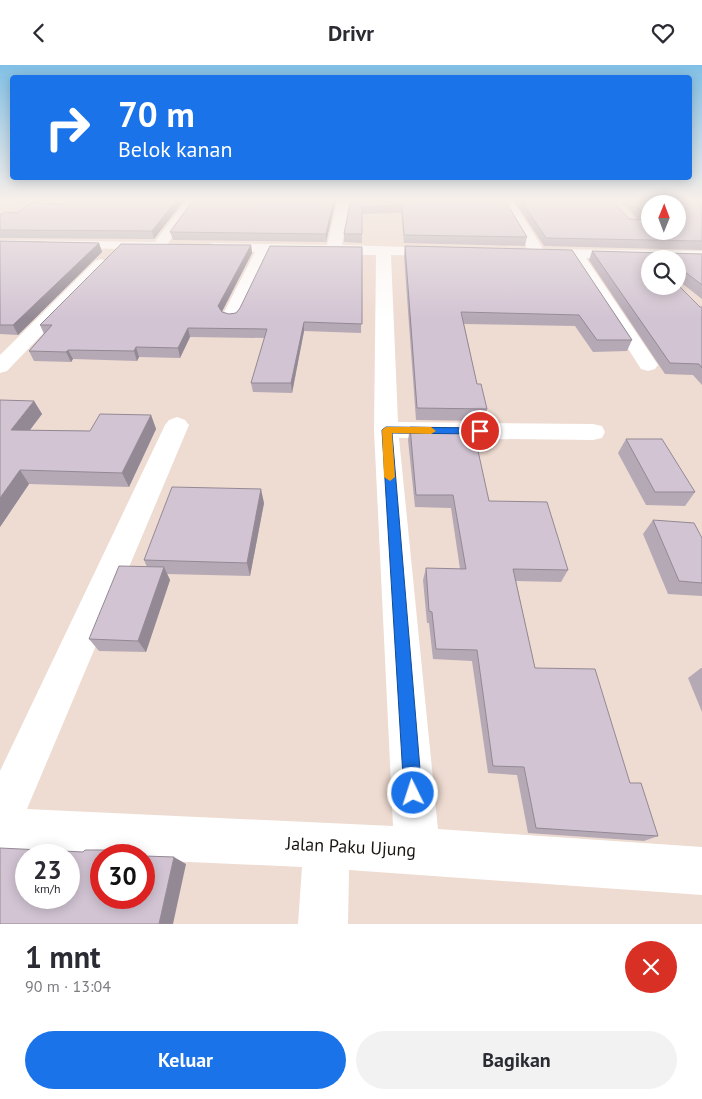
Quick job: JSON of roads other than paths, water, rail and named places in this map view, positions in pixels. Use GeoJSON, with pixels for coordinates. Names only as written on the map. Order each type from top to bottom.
{"type":"FeatureCollection","features":[{"type":"Feature","properties":{"kind":"street"},"geometry":{"type":"LineString","coordinates":[[160,246],[165,239]]}},
{"type":"Feature","properties":{"kind":"street"},"geometry":{"type":"LineString","coordinates":[[334,249],[336,239]]}},
{"type":"Feature","properties":{"kind":"street"},"geometry":{"type":"LineString","coordinates":[[530,239],[538,253]]}},
{"type":"Feature","properties":{"kind":"street"},"geometry":{"type":"LineString","coordinates":[[0,244],[179,246]]}},
{"type":"Feature","properties":{"kind":"street"},"geometry":{"type":"LineString","coordinates":[[0,367],[120,245]]}},
{"type":"Feature","properties":{"kind":"street"},"geometry":{"type":"LineString","coordinates":[[198,246],[451,252]]}},
{"type":"Feature","properties":{"kind":"street"},"geometry":{"type":"LineString","coordinates":[[231,317],[265,247]]}},
{"type":"Feature","properties":{"kind":"street"},"geometry":{"type":"LineString","coordinates":[[383,251],[386,430],[417,850]]}},
{"type":"Feature","properties":{"kind":"street"},"geometry":{"type":"LineString","coordinates":[[518,253],[641,258]]}},
{"type":"Feature","properties":{"kind":"street"},"geometry":{"type":"LineString","coordinates":[[575,254],[648,365]]}},
{"type":"Feature","properties":{"kind":"street"},"geometry":{"type":"LineString","coordinates":[[686,257],[702,256]]}},
{"type":"Feature","properties":{"kind":"street"},"geometry":{"type":"LineString","coordinates":[[0,820],[177,425]]}},
{"type":"Feature","properties":{"kind":"street"},"geometry":{"type":"LineString","coordinates":[[386,430],[593,432]]}},
{"type":"Feature","properties":{"kind":"street","name":"Jalan Paku Ujung"},"geometry":{"type":"LineString","coordinates":[[0,830],[417,850],[702,871]]}},
{"type":"Feature","properties":{"kind":"street"},"geometry":{"type":"LineString","coordinates":[[323,924],[327,846]]}}]}
